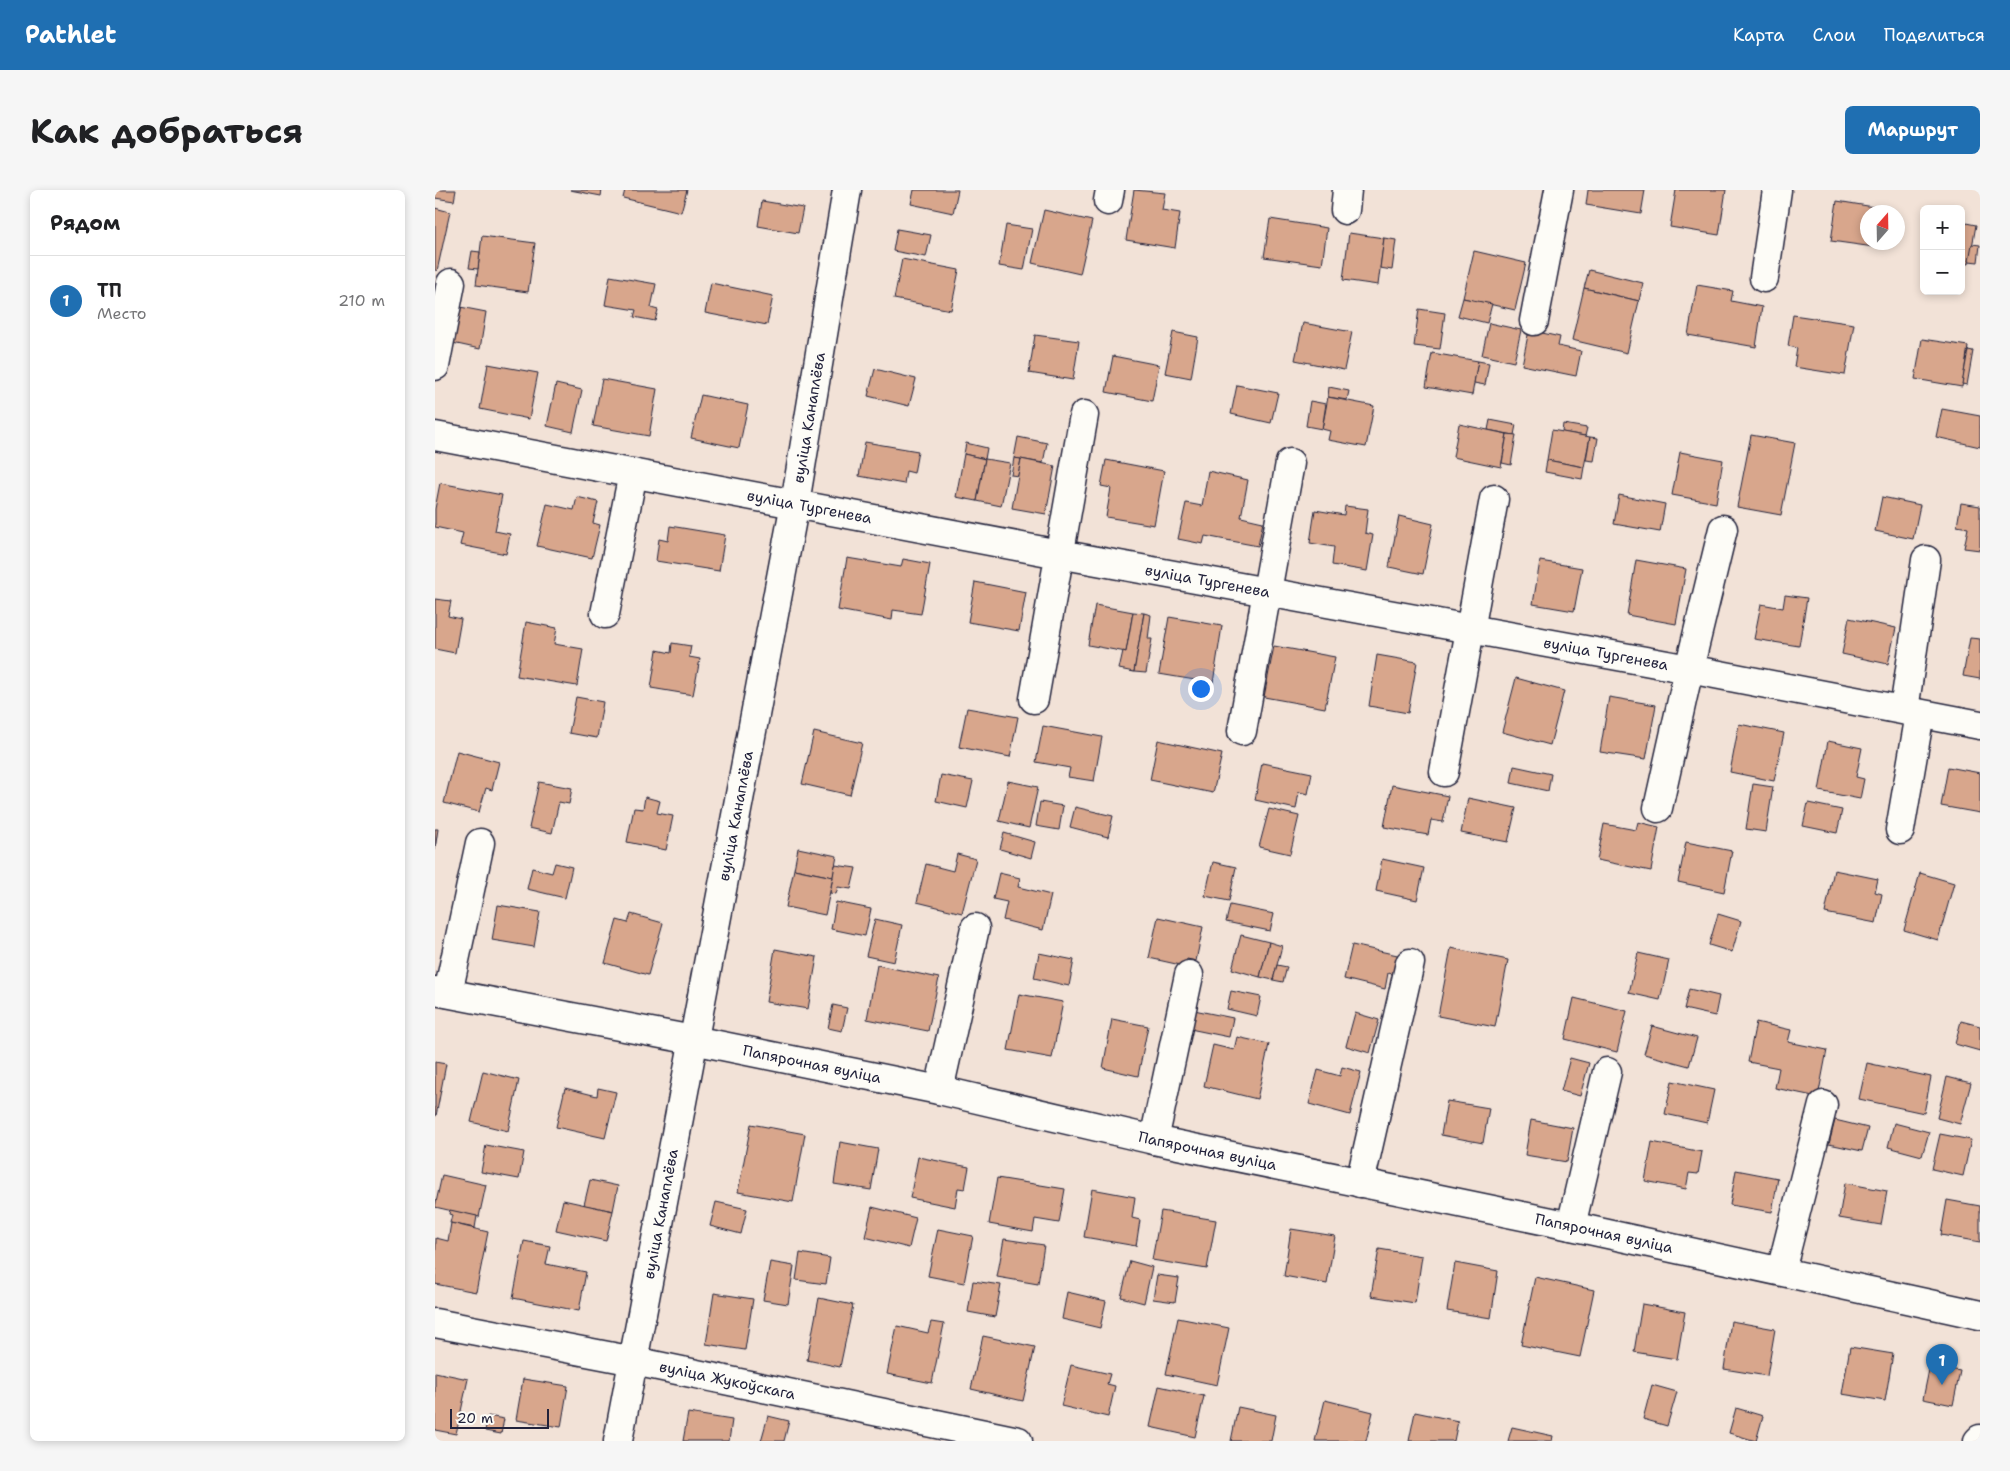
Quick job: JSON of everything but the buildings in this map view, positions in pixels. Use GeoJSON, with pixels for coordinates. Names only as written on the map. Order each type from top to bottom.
{"type":"FeatureCollection","features":[{"type":"Feature","properties":{"kind":"street","name":"вуліца Канаплёва"},"geometry":{"type":"LineString","coordinates":[[618,1441],[795,503],[847,190]]}},
{"type":"Feature","properties":{"kind":"street"},"geometry":{"type":"LineString","coordinates":[[1534,321],[1559,190]]}},
{"type":"Feature","properties":{"kind":"street"},"geometry":{"type":"LineString","coordinates":[[1764,278],[1777,190]]}},
{"type":"Feature","properties":{"kind":"street"},"geometry":{"type":"LineString","coordinates":[[435,366],[451,283]]}},
{"type":"Feature","properties":{"kind":"street"},"geometry":{"type":"LineString","coordinates":[[1033,699],[1084,415]]}},
{"type":"Feature","properties":{"kind":"street","name":"вуліца Тургенева"},"geometry":{"type":"LineString","coordinates":[[435,436],[1059,554],[1689,668],[1980,725]]}},
{"type":"Feature","properties":{"kind":"street"},"geometry":{"type":"LineString","coordinates":[[1242,730],[1290,463]]}},
{"type":"Feature","properties":{"kind":"street"},"geometry":{"type":"LineString","coordinates":[[605,614],[633,473]]}},
{"type":"Feature","properties":{"kind":"street"},"geometry":{"type":"LineString","coordinates":[[1444,772],[1494,500]]}},
{"type":"Feature","properties":{"kind":"street"},"geometry":{"type":"LineString","coordinates":[[1658,808],[1689,668],[1723,529]]}},
{"type":"Feature","properties":{"kind":"street"},"geometry":{"type":"LineString","coordinates":[[1900,830],[1926,560]]}},
{"type":"Feature","properties":{"kind":"street"},"geometry":{"type":"LineString","coordinates":[[442,992],[480,843]]}},
{"type":"Feature","properties":{"kind":"street"},"geometry":{"type":"LineString","coordinates":[[939,1090],[975,928]]}},
{"type":"Feature","properties":{"kind":"street"},"geometry":{"type":"LineString","coordinates":[[1360,1183],[1410,963]]}},
{"type":"Feature","properties":{"kind":"street"},"geometry":{"type":"LineString","coordinates":[[1155,1140],[1189,975]]}},
{"type":"Feature","properties":{"kind":"street","name":"Папярочная вуліца"},"geometry":{"type":"LineString","coordinates":[[442,992],[939,1090],[1155,1140],[1781,1271],[1977,1318]]}},
{"type":"Feature","properties":{"kind":"street"},"geometry":{"type":"LineString","coordinates":[[1571,1226],[1607,1072]]}},
{"type":"Feature","properties":{"kind":"street"},"geometry":{"type":"LineString","coordinates":[[1781,1271],[1823,1104]]}},
{"type":"Feature","properties":{"kind":"street","name":"вуліца Жукоўскага"},"geometry":{"type":"LineString","coordinates":[[435,1323],[634,1361],[1018,1441]]}},
{"type":"Feature","properties":{"kind":"place","name":"ТП"},"geometry":{"type":"Point","coordinates":[1942,1385]}}]}
